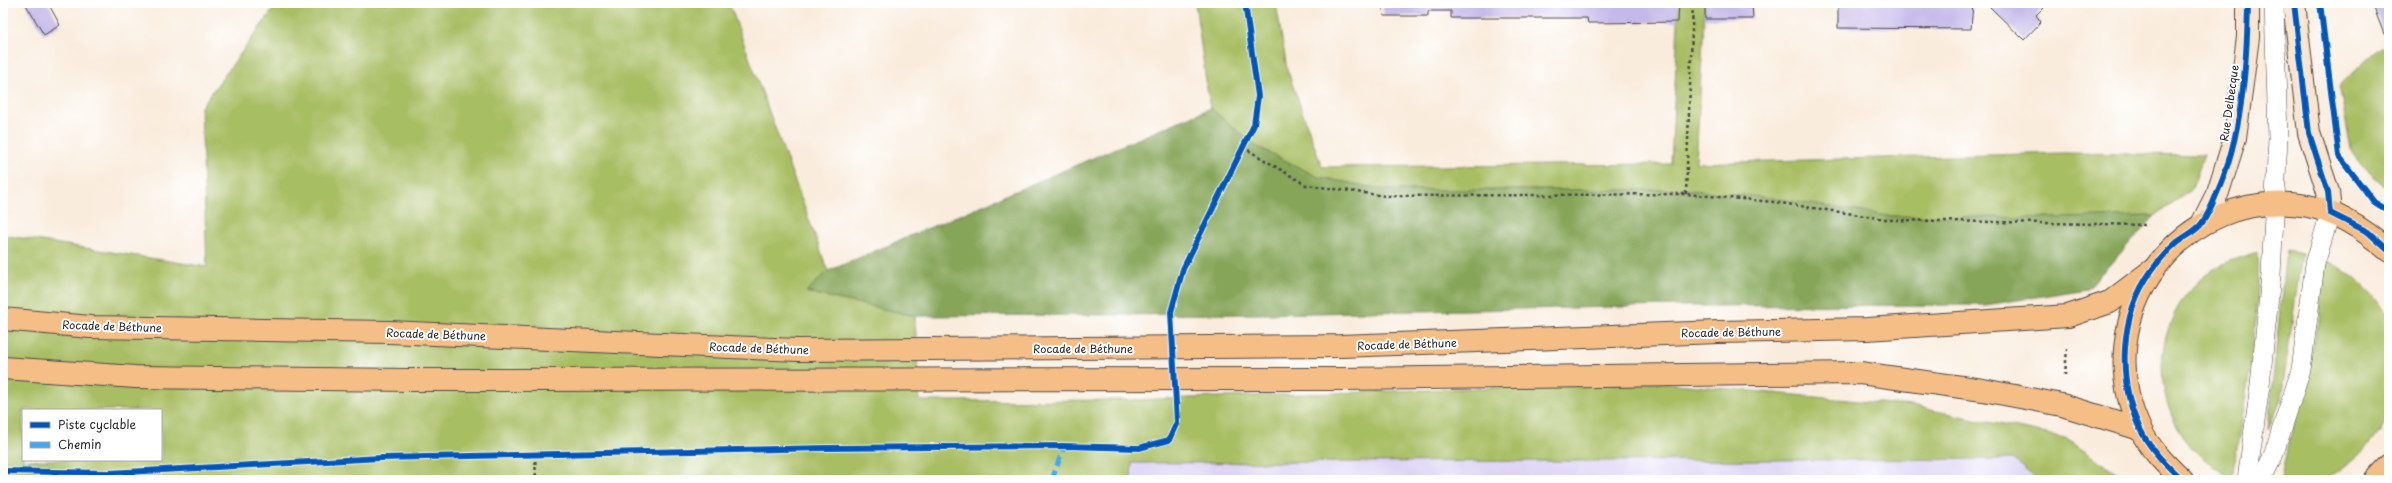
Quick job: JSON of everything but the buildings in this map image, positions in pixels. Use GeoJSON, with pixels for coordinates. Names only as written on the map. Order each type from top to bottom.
{"type":"FeatureCollection","features":[{"type":"Feature","properties":{"kind":"main road"},"geometry":{"type":"LineString","coordinates":[[2182,480],[2160,459],[2140,429],[2127,390],[2124,349],[2133,308],[2151,271],[2174,245],[2202,224],[2225,214],[2249,207],[2274,204],[2308,206],[2330,213],[2368,232],[2389,251]]}},
{"type":"Feature","properties":{"kind":"main road","name":"Rocade de Béthune"},"geometry":{"type":"LineString","coordinates":[[3,318],[90,327],[374,332],[806,350],[1341,346],[1718,332],[1867,329],[2068,316],[2110,302],[2151,271]]}},
{"type":"Feature","properties":{"kind":"main road"},"geometry":{"type":"LineString","coordinates":[[3,368],[135,377],[409,380],[1341,379],[1860,373],[1983,390],[2062,405],[2140,429]]}},
{"type":"Feature","properties":{"kind":"main road"},"geometry":{"type":"LineString","coordinates":[[2375,480],[2389,465]]}},
{"type":"Feature","properties":{"kind":"street","name":"Rue Delbecque"},"geometry":{"type":"LineString","coordinates":[[2202,224],[2218,192],[2235,138],[2248,37],[2248,3]]}},
{"type":"Feature","properties":{"kind":"street"},"geometry":{"type":"LineString","coordinates":[[2294,3],[2309,133],[2328,192],[2330,213]]}},
{"type":"Feature","properties":{"kind":"lane"},"geometry":{"type":"LineString","coordinates":[[2247,480],[2260,385],[2271,274],[2278,138],[2274,3]]}},
{"type":"Feature","properties":{"kind":"lane"},"geometry":{"type":"LineString","coordinates":[[2261,480],[2273,456],[2301,370],[2315,264],[2330,213]]}},
{"type":"Feature","properties":{"kind":"path"},"geometry":{"type":"LineString","coordinates":[[1686,194],[1693,3]]}},
{"type":"Feature","properties":{"kind":"path"},"geometry":{"type":"LineString","coordinates":[[1243,147],[1306,185],[1385,196],[1686,194],[1774,202],[1892,220],[2148,225]]}},
{"type":"Feature","properties":{"kind":"path"},"geometry":{"type":"LineString","coordinates":[[2062,405],[2068,316]]}},
{"type":"Feature","properties":{"kind":"path"},"geometry":{"type":"LineString","coordinates":[[535,455],[536,480]]}},
{"type":"Feature","properties":{"kind":"shaded area"},"geometry":{"type":"Polygon","coordinates":[[[2013,459],[2037,480],[1131,480],[1132,463],[2013,459]]]}},
{"type":"Feature","properties":{"kind":"green space"},"geometry":{"type":"Polygon","coordinates":[[[278,3],[729,3],[828,271],[806,292],[915,316],[919,401],[1133,400],[1655,382],[1912,406],[2065,438],[2119,474],[2123,480],[2037,480],[2013,459],[1132,463],[1131,480],[3,480],[3,235],[207,267],[201,107],[278,3]]]}},
{"type":"Feature","properties":{"kind":"green space"},"geometry":{"type":"Polygon","coordinates":[[[1195,3],[1276,3],[1287,69],[1322,167],[1671,164],[1679,3],[1705,3],[1696,163],[2064,153],[2204,155],[2192,189],[2155,216],[2051,218],[1888,216],[1772,198],[1689,190],[1386,190],[1318,177],[1256,146],[1210,108],[1195,3]]]}},
{"type":"Feature","properties":{"kind":"green space"},"geometry":{"type":"Polygon","coordinates":[[[2381,47],[2389,48],[2389,190],[2358,162],[2351,149],[2339,85],[2381,47]]]}},
{"type":"Feature","properties":{"kind":"green space"},"geometry":{"type":"Polygon","coordinates":[[[1210,108],[1256,146],[1318,177],[1386,190],[1689,190],[1772,198],[1888,216],[2051,218],[2155,216],[2087,289],[1986,305],[1675,306],[1265,314],[915,316],[806,292],[828,271],[1210,108]]]}},
{"type":"Feature","properties":{"kind":"green space"},"geometry":{"type":"Polygon","coordinates":[[[2286,250],[2302,253],[2281,399],[2268,429],[2286,250]]]}},
{"type":"Feature","properties":{"kind":"green space"},"geometry":{"type":"Polygon","coordinates":[[[2258,252],[2257,308],[2251,365],[2232,477],[2209,463],[2199,454],[2189,444],[2176,424],[2167,401],[2163,378],[2163,354],[2168,331],[2177,309],[2190,290],[2208,273],[2220,266],[2232,260],[2258,252]]]}},
{"type":"Feature","properties":{"kind":"green space"},"geometry":{"type":"Polygon","coordinates":[[[2323,259],[2343,270],[2363,285],[2380,304],[2385,315],[2389,326],[2390,336],[2389,411],[2379,432],[2370,443],[2350,463],[2339,470],[2317,480],[2280,480],[2319,321],[2323,259]]]}},
{"type":"Feature","properties":{"kind":"marked path"},"geometry":{"type":"LineString","coordinates":[[1052,480],[1064,446]]}},
{"type":"Feature","properties":{"kind":"cycle path"},"geometry":{"type":"LineString","coordinates":[[3,471],[109,473],[381,458],[826,448],[1064,446],[1139,448],[1169,440],[1177,422],[1171,312],[1183,269],[1254,125],[1258,96],[1245,3]]}},
{"type":"Feature","properties":{"kind":"cycle path"},"geometry":{"type":"LineString","coordinates":[[2182,480],[2153,450],[2140,429],[2128,390],[2125,369],[2125,348],[2133,307],[2141,288],[2162,257],[2177,242],[2202,223],[2212,205],[2225,171],[2238,124],[2242,100],[2248,3]]}},
{"type":"Feature","properties":{"kind":"cycle path"},"geometry":{"type":"LineString","coordinates":[[2294,3],[2309,133],[2328,192],[2330,213],[2368,232],[2389,251]]}},
{"type":"Feature","properties":{"kind":"cycle path"},"geometry":{"type":"LineString","coordinates":[[2320,3],[2339,156],[2374,202],[2389,211]]}}]}
